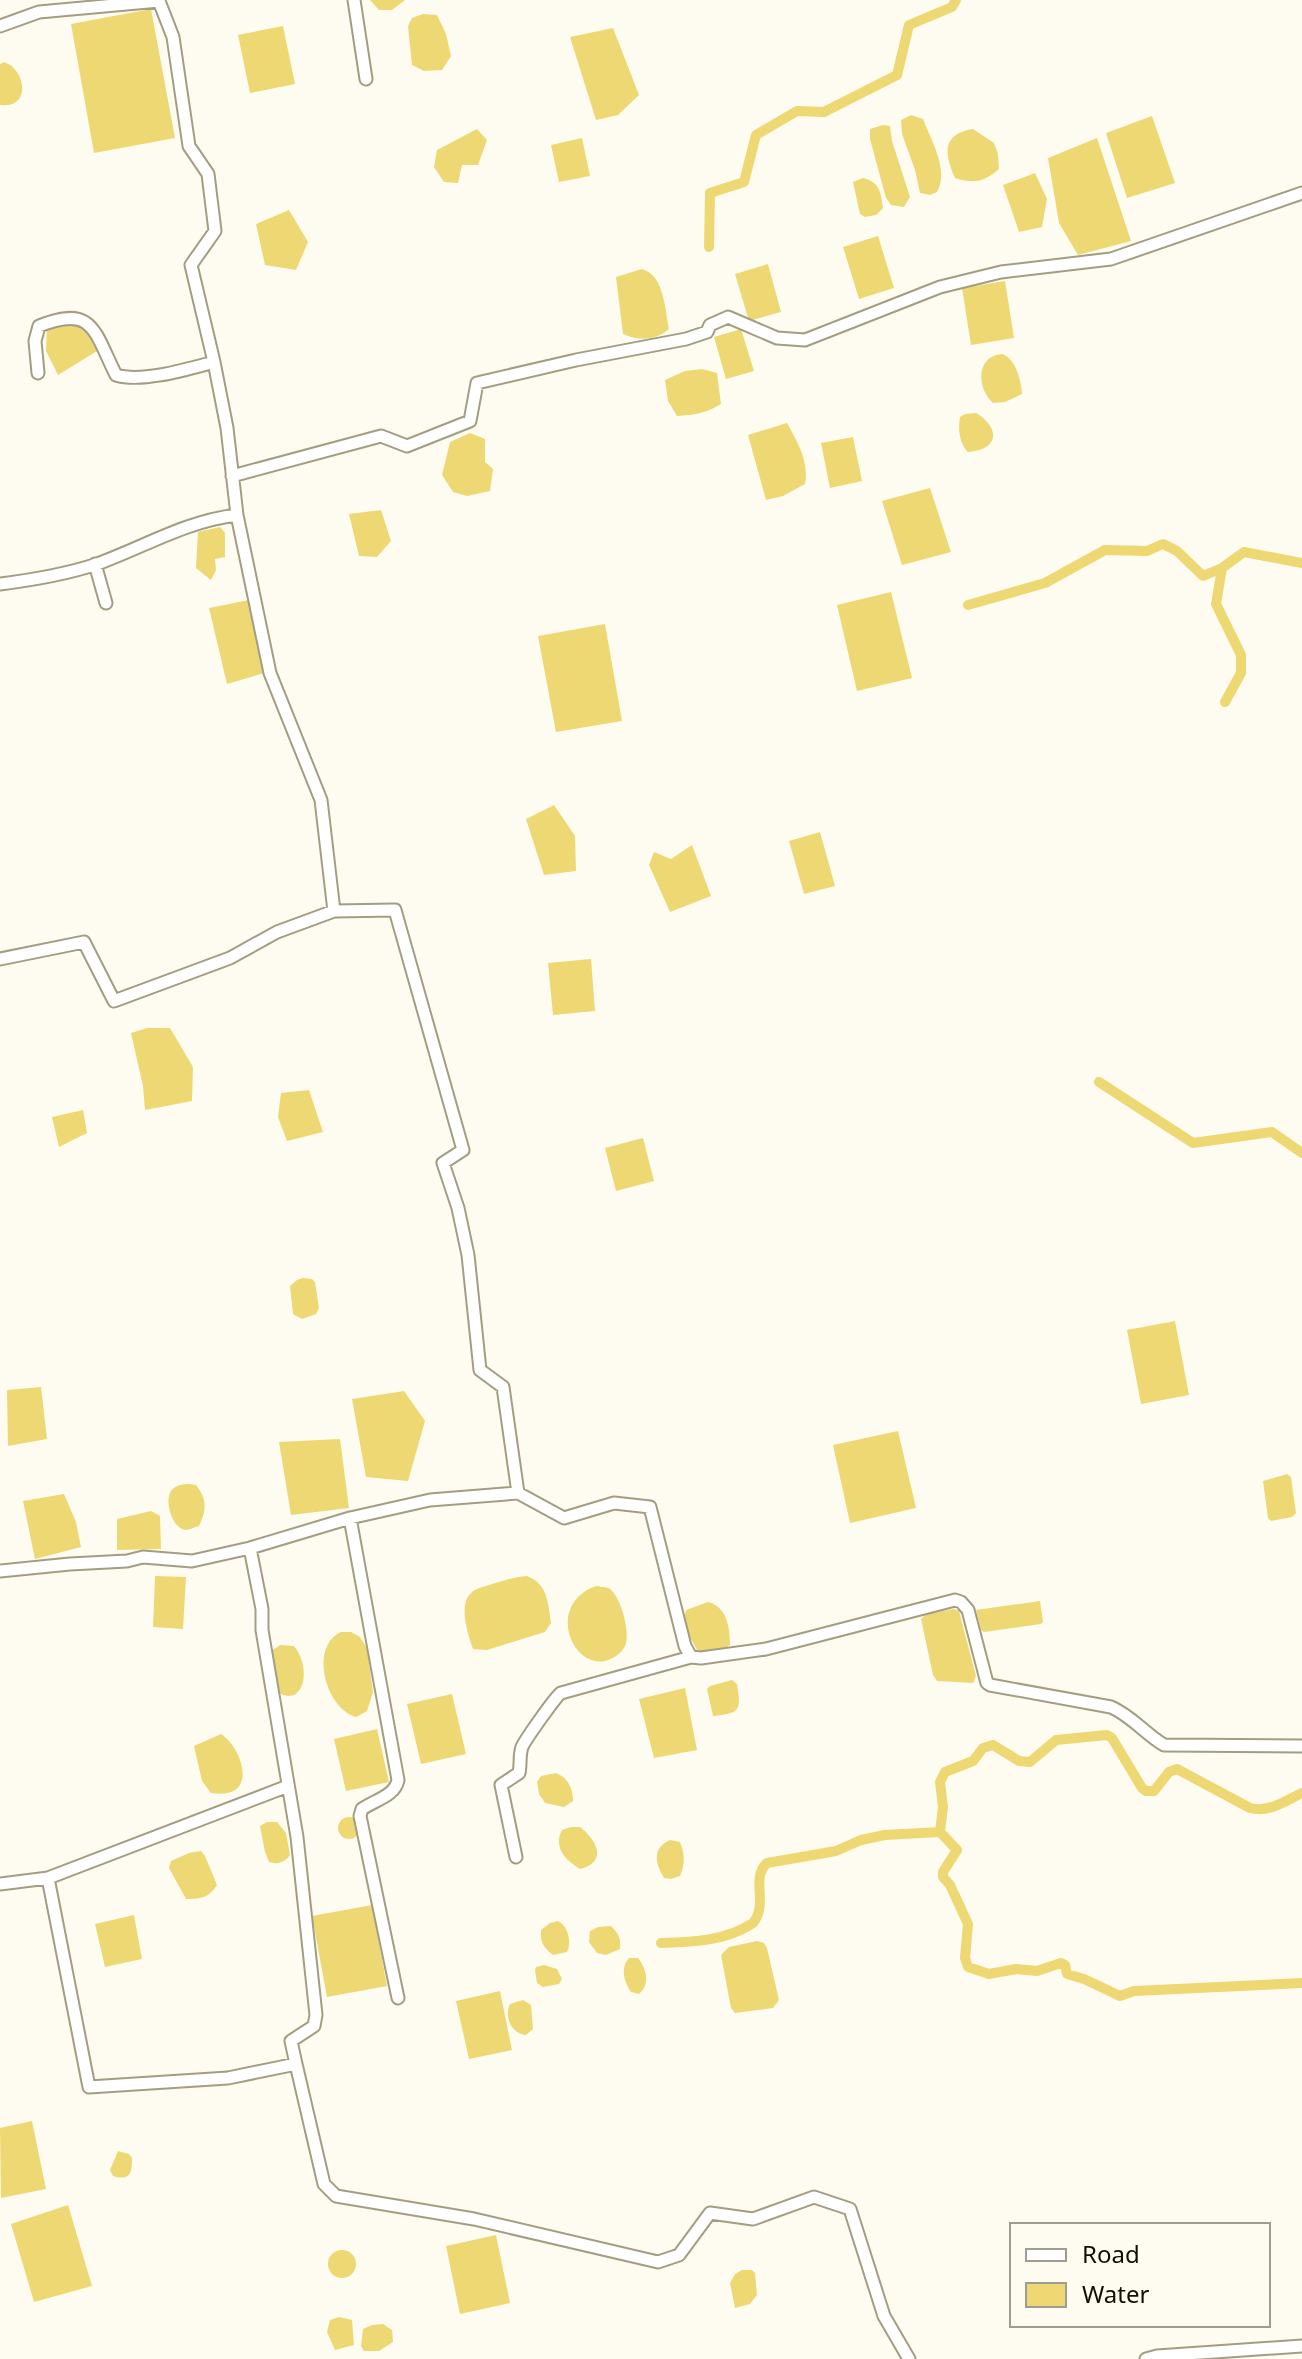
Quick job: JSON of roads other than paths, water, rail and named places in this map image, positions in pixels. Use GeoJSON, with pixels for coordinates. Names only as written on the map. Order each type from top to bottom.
{"type":"FeatureCollection","features":[{"type":"Feature","properties":{"kind":"street"},"geometry":{"type":"LineString","coordinates":[[0,26],[39,12],[161,0],[173,37],[189,146],[208,174],[215,231],[191,265],[227,428],[237,515],[270,673],[321,800],[334,911]]}},
{"type":"Feature","properties":{"kind":"street"},"geometry":{"type":"LineString","coordinates":[[354,0],[366,79]]}},
{"type":"Feature","properties":{"kind":"street"},"geometry":{"type":"LineString","coordinates":[[232,476],[381,436],[407,446],[470,421],[477,383],[686,339],[707,332],[710,325],[728,317],[777,338],[805,340],[940,287],[1001,272],[1111,259],[1302,193]]}},
{"type":"Feature","properties":{"kind":"street"},"geometry":{"type":"LineString","coordinates":[[38,373],[35,341],[39,326],[54,320],[80,318],[90,324],[116,375],[126,378],[161,374],[214,362]]}},
{"type":"Feature","properties":{"kind":"street"},"geometry":{"type":"LineString","coordinates":[[0,584],[95,564],[186,525],[237,515]]}},
{"type":"Feature","properties":{"kind":"street"},"geometry":{"type":"LineString","coordinates":[[95,564],[106,603]]}},
{"type":"Feature","properties":{"kind":"street"},"geometry":{"type":"LineString","coordinates":[[0,959],[84,942],[114,1001],[230,958],[277,932],[334,911],[395,910],[463,1150],[443,1163],[458,1208],[468,1255],[480,1370],[503,1387],[518,1493]]}},
{"type":"Feature","properties":{"kind":"street"},"geometry":{"type":"LineString","coordinates":[[0,1571],[127,1561],[143,1557],[192,1561],[250,1548],[350,1518],[430,1500],[518,1493],[564,1518],[614,1503],[650,1507],[685,1646],[691,1657]]}},
{"type":"Feature","properties":{"kind":"street"},"geometry":{"type":"LineString","coordinates":[[350,1518],[398,1780],[393,1792],[360,1811],[398,1998]]}},
{"type":"Feature","properties":{"kind":"street"},"geometry":{"type":"LineString","coordinates":[[250,1548],[297,1837],[316,2021],[314,2026],[291,2041],[324,2184],[336,2196],[474,2219],[658,2262],[679,2255],[710,2213],[753,2219],[814,2197],[850,2209],[884,2316],[909,2359]]}},
{"type":"Feature","properties":{"kind":"street"},"geometry":{"type":"LineString","coordinates":[[516,1857],[501,1785],[519,1773],[522,1747],[555,1697],[561,1693],[691,1657],[766,1649],[955,1600],[968,1610],[990,1685],[1111,1707],[1124,1712],[1150,1737],[1164,1745],[1302,1746]]}},
{"type":"Feature","properties":{"kind":"street"},"geometry":{"type":"LineString","coordinates":[[0,1884],[48,1878],[288,1786]]}},
{"type":"Feature","properties":{"kind":"street"},"geometry":{"type":"LineString","coordinates":[[48,1878],[89,2087],[228,2078],[296,2064]]}},
{"type":"Feature","properties":{"kind":"street"},"geometry":{"type":"LineString","coordinates":[[1146,2359],[1302,2346]]}},
{"type":"Feature","properties":{"kind":"water"},"geometry":{"type":"Polygon","coordinates":[[[370,0],[405,0],[392,10],[379,10],[370,0]]]}},
{"type":"Feature","properties":{"kind":"water"},"geometry":{"type":"Polygon","coordinates":[[[151,9],[175,138],[94,153],[71,24],[151,9]]]}},
{"type":"Feature","properties":{"kind":"water"},"geometry":{"type":"Polygon","coordinates":[[[423,14],[437,15],[446,34],[451,56],[442,70],[424,71],[412,65],[408,26],[412,18],[423,14]]]}},
{"type":"Feature","properties":{"kind":"water"},"geometry":{"type":"Polygon","coordinates":[[[283,26],[295,84],[250,93],[238,35],[283,26]]]}},
{"type":"Feature","properties":{"kind":"water"},"geometry":{"type":"Polygon","coordinates":[[[613,28],[639,95],[618,115],[596,120],[570,37],[613,28]]]}},
{"type":"Feature","properties":{"kind":"water"},"geometry":{"type":"Polygon","coordinates":[[[4,62],[17,72],[21,80],[21,95],[10,105],[0,105],[0,64],[4,62]]]}},
{"type":"Feature","properties":{"kind":"water"},"geometry":{"type":"Polygon","coordinates":[[[911,115],[923,119],[940,165],[937,192],[930,195],[920,193],[902,134],[901,120],[911,115]]]}},
{"type":"Feature","properties":{"kind":"water"},"geometry":{"type":"Polygon","coordinates":[[[1152,116],[1175,183],[1127,198],[1106,133],[1152,116]]]}},
{"type":"Feature","properties":{"kind":"water"},"geometry":{"type":"Polygon","coordinates":[[[890,126],[910,197],[904,207],[891,205],[886,198],[870,139],[870,129],[890,126]]]}},
{"type":"Feature","properties":{"kind":"water"},"geometry":{"type":"Polygon","coordinates":[[[477,129],[487,140],[478,165],[462,165],[458,183],[444,182],[434,167],[437,150],[477,129]]]}},
{"type":"Feature","properties":{"kind":"water"},"geometry":{"type":"Polygon","coordinates":[[[973,129],[994,143],[999,169],[983,179],[968,181],[955,178],[948,146],[956,135],[973,129]]]}},
{"type":"Feature","properties":{"kind":"water"},"geometry":{"type":"Polygon","coordinates":[[[582,138],[590,176],[559,182],[551,145],[582,138]]]}},
{"type":"Feature","properties":{"kind":"water"},"geometry":{"type":"Polygon","coordinates":[[[1097,138],[1131,241],[1078,255],[1059,223],[1048,158],[1097,138]]]}},
{"type":"Feature","properties":{"kind":"water"},"geometry":{"type":"Polygon","coordinates":[[[1035,173],[1047,199],[1042,227],[1019,232],[1003,185],[1035,173]]]}},
{"type":"Feature","properties":{"kind":"water"},"geometry":{"type":"Polygon","coordinates":[[[863,178],[873,182],[880,193],[883,208],[876,215],[865,217],[860,214],[853,182],[863,178]]]}},
{"type":"Feature","properties":{"kind":"water"},"geometry":{"type":"Polygon","coordinates":[[[289,210],[308,242],[296,270],[265,265],[256,224],[289,210]]]}},
{"type":"Feature","properties":{"kind":"water"},"geometry":{"type":"Polygon","coordinates":[[[878,236],[894,288],[859,299],[843,247],[878,236]]]}},
{"type":"Feature","properties":{"kind":"water"},"geometry":{"type":"Polygon","coordinates":[[[768,264],[781,312],[749,321],[735,274],[768,264]]]}},
{"type":"Feature","properties":{"kind":"water"},"geometry":{"type":"Polygon","coordinates":[[[642,269],[649,272],[659,285],[669,329],[647,339],[623,334],[616,277],[642,269]]]}},
{"type":"Feature","properties":{"kind":"water"},"geometry":{"type":"Polygon","coordinates":[[[1005,281],[1014,338],[971,345],[962,288],[1005,281]]]}},
{"type":"Feature","properties":{"kind":"water"},"geometry":{"type":"Polygon","coordinates":[[[82,322],[97,351],[58,375],[46,351],[47,326],[82,322]]]}},
{"type":"Feature","properties":{"kind":"water"},"geometry":{"type":"Polygon","coordinates":[[[741,329],[754,371],[726,379],[714,337],[741,329]]]}},
{"type":"Feature","properties":{"kind":"water"},"geometry":{"type":"Polygon","coordinates":[[[1003,354],[1014,366],[1022,394],[1005,402],[993,403],[984,389],[983,366],[994,356],[1003,354]]]}},
{"type":"Feature","properties":{"kind":"water"},"geometry":{"type":"Polygon","coordinates":[[[702,369],[717,373],[721,404],[700,413],[677,416],[668,401],[665,380],[685,371],[702,369]]]}},
{"type":"Feature","properties":{"kind":"water"},"geometry":{"type":"Polygon","coordinates":[[[976,413],[990,425],[993,437],[986,447],[968,452],[960,436],[960,417],[976,413]]]}},
{"type":"Feature","properties":{"kind":"water"},"geometry":{"type":"Polygon","coordinates":[[[787,423],[804,460],[805,484],[783,496],[766,500],[748,435],[787,423]]]}},
{"type":"Feature","properties":{"kind":"water"},"geometry":{"type":"Polygon","coordinates":[[[470,433],[485,439],[485,462],[493,469],[490,491],[467,496],[453,492],[442,475],[450,442],[470,433]]]}},
{"type":"Feature","properties":{"kind":"water"},"geometry":{"type":"Polygon","coordinates":[[[853,437],[862,481],[830,488],[821,443],[853,437]]]}},
{"type":"Feature","properties":{"kind":"water"},"geometry":{"type":"Polygon","coordinates":[[[930,488],[951,552],[902,565],[882,501],[930,488]]]}},
{"type":"Feature","properties":{"kind":"water"},"geometry":{"type":"Polygon","coordinates":[[[381,510],[391,541],[377,557],[359,556],[349,514],[381,510]]]}},
{"type":"Feature","properties":{"kind":"water"},"geometry":{"type":"Polygon","coordinates":[[[220,527],[225,533],[225,557],[215,559],[216,570],[211,580],[196,568],[198,532],[220,527]]]}},
{"type":"Feature","properties":{"kind":"water"},"geometry":{"type":"Polygon","coordinates":[[[891,592],[912,678],[857,691],[837,605],[891,592]]]}},
{"type":"Feature","properties":{"kind":"water"},"geometry":{"type":"Polygon","coordinates":[[[249,600],[264,673],[227,684],[209,608],[249,600]]]}},
{"type":"Feature","properties":{"kind":"water"},"geometry":{"type":"Polygon","coordinates":[[[605,624],[622,721],[556,732],[538,636],[605,624]]]}},
{"type":"Feature","properties":{"kind":"water"},"geometry":{"type":"Polygon","coordinates":[[[554,805],[575,836],[576,871],[544,875],[526,819],[554,805]]]}},
{"type":"Feature","properties":{"kind":"water"},"geometry":{"type":"Polygon","coordinates":[[[820,832],[835,886],[804,894],[789,841],[820,832]]]}},
{"type":"Feature","properties":{"kind":"water"},"geometry":{"type":"Polygon","coordinates":[[[692,845],[711,896],[670,912],[649,865],[654,852],[671,859],[692,845]]]}},
{"type":"Feature","properties":{"kind":"water"},"geometry":{"type":"Polygon","coordinates":[[[591,959],[595,1011],[553,1015],[548,963],[591,959]]]}},
{"type":"Feature","properties":{"kind":"water"},"geometry":{"type":"Polygon","coordinates":[[[147,1028],[170,1028],[193,1067],[192,1101],[145,1110],[131,1033],[147,1028]]]}},
{"type":"Feature","properties":{"kind":"water"},"geometry":{"type":"Polygon","coordinates":[[[309,1090],[323,1132],[287,1141],[278,1117],[281,1093],[309,1090]]]}},
{"type":"Feature","properties":{"kind":"water"},"geometry":{"type":"Polygon","coordinates":[[[83,1110],[87,1133],[59,1147],[52,1117],[83,1110]]]}},
{"type":"Feature","properties":{"kind":"water"},"geometry":{"type":"Polygon","coordinates":[[[643,1138],[654,1181],[616,1191],[605,1148],[643,1138]]]}},
{"type":"Feature","properties":{"kind":"water"},"geometry":{"type":"Polygon","coordinates":[[[303,1278],[315,1282],[319,1308],[316,1314],[302,1319],[293,1314],[290,1286],[303,1278]]]}},
{"type":"Feature","properties":{"kind":"water"},"geometry":{"type":"Polygon","coordinates":[[[1175,1321],[1189,1395],[1141,1404],[1127,1330],[1175,1321]]]}},
{"type":"Feature","properties":{"kind":"water"},"geometry":{"type":"Polygon","coordinates":[[[41,1387],[47,1439],[8,1446],[7,1390],[41,1387]]]}},
{"type":"Feature","properties":{"kind":"water"},"geometry":{"type":"Polygon","coordinates":[[[404,1391],[425,1421],[408,1481],[366,1477],[352,1399],[404,1391]]]}},
{"type":"Feature","properties":{"kind":"water"},"geometry":{"type":"Polygon","coordinates":[[[898,1431],[916,1508],[850,1523],[833,1445],[898,1431]]]}},
{"type":"Feature","properties":{"kind":"water"},"geometry":{"type":"Polygon","coordinates":[[[340,1439],[349,1508],[291,1515],[279,1442],[340,1439]]]}},
{"type":"Feature","properties":{"kind":"water"},"geometry":{"type":"Polygon","coordinates":[[[1287,1474],[1291,1477],[1296,1513],[1292,1517],[1271,1521],[1263,1481],[1287,1474]]]}},
{"type":"Feature","properties":{"kind":"water"},"geometry":{"type":"Polygon","coordinates":[[[196,1485],[200,1490],[204,1510],[199,1526],[186,1530],[173,1520],[168,1501],[173,1489],[196,1485]]]}},
{"type":"Feature","properties":{"kind":"water"},"geometry":{"type":"Polygon","coordinates":[[[64,1494],[76,1522],[81,1547],[35,1559],[23,1501],[64,1494]]]}},
{"type":"Feature","properties":{"kind":"water"},"geometry":{"type":"Polygon","coordinates":[[[151,1511],[160,1516],[161,1549],[117,1550],[117,1519],[151,1511]]]}},
{"type":"Feature","properties":{"kind":"water"},"geometry":{"type":"Polygon","coordinates":[[[155,1576],[186,1577],[183,1629],[153,1627],[155,1576]]]}},
{"type":"Feature","properties":{"kind":"water"},"geometry":{"type":"Polygon","coordinates":[[[527,1576],[539,1584],[546,1595],[551,1623],[545,1632],[487,1650],[473,1649],[465,1612],[467,1598],[480,1588],[527,1576]]]}},
{"type":"Feature","properties":{"kind":"water"},"geometry":{"type":"Polygon","coordinates":[[[596,1586],[609,1588],[613,1592],[626,1624],[624,1649],[605,1661],[593,1661],[582,1655],[569,1633],[568,1619],[572,1606],[581,1595],[596,1586]]]}},
{"type":"Feature","properties":{"kind":"water"},"geometry":{"type":"Polygon","coordinates":[[[1040,1601],[1041,1624],[981,1630],[976,1610],[1040,1601]]]}},
{"type":"Feature","properties":{"kind":"water"},"geometry":{"type":"Polygon","coordinates":[[[708,1602],[723,1613],[729,1631],[730,1645],[714,1652],[697,1650],[685,1621],[686,1610],[708,1602]]]}},
{"type":"Feature","properties":{"kind":"water"},"geometry":{"type":"Polygon","coordinates":[[[954,1609],[959,1611],[976,1676],[973,1683],[937,1681],[933,1675],[921,1619],[926,1614],[954,1609]]]}},
{"type":"Feature","properties":{"kind":"water"},"geometry":{"type":"Polygon","coordinates":[[[341,1632],[351,1632],[360,1637],[367,1648],[373,1692],[367,1711],[356,1717],[336,1702],[325,1676],[325,1650],[331,1639],[341,1632]]]}},
{"type":"Feature","properties":{"kind":"water"},"geometry":{"type":"Polygon","coordinates":[[[280,1645],[294,1646],[303,1665],[302,1684],[293,1695],[276,1691],[271,1651],[280,1645]]]}},
{"type":"Feature","properties":{"kind":"water"},"geometry":{"type":"Polygon","coordinates":[[[732,1680],[737,1684],[737,1709],[713,1716],[707,1689],[732,1680]]]}},
{"type":"Feature","properties":{"kind":"water"},"geometry":{"type":"Polygon","coordinates":[[[685,1688],[697,1750],[654,1758],[639,1699],[685,1688]]]}},
{"type":"Feature","properties":{"kind":"water"},"geometry":{"type":"Polygon","coordinates":[[[452,1694],[466,1754],[421,1764],[407,1704],[452,1694]]]}},
{"type":"Feature","properties":{"kind":"water"},"geometry":{"type":"Polygon","coordinates":[[[377,1729],[389,1782],[346,1791],[334,1739],[377,1729]]]}},
{"type":"Feature","properties":{"kind":"water"},"geometry":{"type":"Polygon","coordinates":[[[221,1734],[236,1750],[243,1772],[236,1789],[211,1793],[202,1781],[194,1746],[221,1734]]]}},
{"type":"Feature","properties":{"kind":"water"},"geometry":{"type":"Polygon","coordinates":[[[556,1773],[567,1781],[572,1792],[573,1801],[564,1807],[545,1803],[539,1794],[537,1782],[541,1776],[556,1773]]]}},
{"type":"Feature","properties":{"kind":"water"},"geometry":{"type":"Polygon","coordinates":[[[349,1817],[357,1820],[360,1828],[357,1836],[349,1839],[341,1836],[338,1828],[341,1820],[349,1817]]]}},
{"type":"Feature","properties":{"kind":"water"},"geometry":{"type":"Polygon","coordinates":[[[277,1822],[286,1833],[290,1855],[281,1862],[269,1862],[265,1852],[260,1826],[277,1822]]]}},
{"type":"Feature","properties":{"kind":"water"},"geometry":{"type":"Polygon","coordinates":[[[580,1827],[586,1832],[597,1850],[594,1861],[580,1869],[565,1857],[560,1847],[562,1830],[580,1827]]]}},
{"type":"Feature","properties":{"kind":"water"},"geometry":{"type":"Polygon","coordinates":[[[670,1840],[680,1842],[684,1859],[680,1876],[671,1879],[664,1878],[657,1856],[660,1847],[670,1840]]]}},
{"type":"Feature","properties":{"kind":"water"},"geometry":{"type":"Polygon","coordinates":[[[201,1851],[217,1885],[204,1897],[186,1899],[169,1868],[171,1861],[201,1851]]]}},
{"type":"Feature","properties":{"kind":"water"},"geometry":{"type":"Polygon","coordinates":[[[372,1905],[387,1986],[327,1997],[312,1916],[372,1905]]]}},
{"type":"Feature","properties":{"kind":"water"},"geometry":{"type":"Polygon","coordinates":[[[134,1915],[142,1959],[105,1967],[95,1924],[134,1915]]]}},
{"type":"Feature","properties":{"kind":"water"},"geometry":{"type":"Polygon","coordinates":[[[558,1921],[567,1930],[569,1944],[567,1952],[553,1955],[543,1944],[541,1930],[558,1921]]]}},
{"type":"Feature","properties":{"kind":"water"},"geometry":{"type":"Polygon","coordinates":[[[611,1926],[619,1936],[620,1949],[606,1955],[597,1953],[589,1942],[590,1931],[611,1926]]]}},
{"type":"Feature","properties":{"kind":"water"},"geometry":{"type":"Polygon","coordinates":[[[757,1941],[767,1948],[779,2000],[773,2008],[735,2013],[731,2008],[721,1955],[729,1947],[757,1941]]]}},
{"type":"Feature","properties":{"kind":"water"},"geometry":{"type":"Polygon","coordinates":[[[629,1958],[638,1958],[645,1971],[645,1986],[639,1994],[631,1992],[625,1979],[624,1971],[629,1958]]]}},
{"type":"Feature","properties":{"kind":"water"},"geometry":{"type":"Polygon","coordinates":[[[544,1965],[557,1969],[562,1979],[559,1984],[543,1987],[537,1983],[536,1967],[544,1965]]]}},
{"type":"Feature","properties":{"kind":"water"},"geometry":{"type":"Polygon","coordinates":[[[500,1991],[512,2050],[469,2059],[456,2001],[500,1991]]]}},
{"type":"Feature","properties":{"kind":"water"},"geometry":{"type":"Polygon","coordinates":[[[523,2000],[531,2005],[533,2029],[526,2035],[513,2028],[508,2014],[510,2004],[523,2000]]]}},
{"type":"Feature","properties":{"kind":"water"},"geometry":{"type":"Polygon","coordinates":[[[32,2121],[46,2189],[1,2198],[0,2128],[32,2121]]]}},
{"type":"Feature","properties":{"kind":"water"},"geometry":{"type":"Polygon","coordinates":[[[118,2151],[132,2158],[126,2177],[113,2176],[110,2170],[118,2151]]]}},
{"type":"Feature","properties":{"kind":"water"},"geometry":{"type":"Polygon","coordinates":[[[68,2205],[92,2286],[34,2302],[11,2224],[68,2205]]]}},
{"type":"Feature","properties":{"kind":"water"},"geometry":{"type":"Polygon","coordinates":[[[496,2235],[510,2303],[460,2314],[446,2246],[496,2235]]]}},
{"type":"Feature","properties":{"kind":"water"},"geometry":{"type":"Polygon","coordinates":[[[342,2250],[352,2254],[356,2264],[352,2274],[342,2278],[332,2274],[328,2264],[332,2254],[342,2250]]]}},
{"type":"Feature","properties":{"kind":"water"},"geometry":{"type":"Polygon","coordinates":[[[742,2270],[755,2273],[757,2295],[750,2304],[735,2308],[730,2283],[735,2274],[742,2270]]]}},
{"type":"Feature","properties":{"kind":"water"},"geometry":{"type":"Polygon","coordinates":[[[339,2317],[352,2320],[354,2345],[335,2350],[327,2332],[330,2320],[339,2317]]]}},
{"type":"Feature","properties":{"kind":"water"},"geometry":{"type":"Polygon","coordinates":[[[383,2324],[392,2330],[393,2342],[379,2351],[364,2351],[361,2346],[363,2329],[383,2324]]]}},
{"type":"Feature","properties":{"kind":"waterway"},"geometry":{"type":"LineString","coordinates":[[709,247],[710,193],[744,182],[756,135],[797,111],[824,112],[897,75],[909,25],[952,7],[956,0]]}},
{"type":"Feature","properties":{"kind":"waterway"},"geometry":{"type":"LineString","coordinates":[[968,605],[1045,583],[1105,550],[1147,551],[1163,544],[1177,551],[1203,576],[1222,568],[1244,552],[1302,563]]}},
{"type":"Feature","properties":{"kind":"waterway"},"geometry":{"type":"LineString","coordinates":[[1222,568],[1216,604],[1241,655],[1241,673],[1225,702]]}},
{"type":"Feature","properties":{"kind":"waterway"},"geometry":{"type":"LineString","coordinates":[[1099,1082],[1193,1143],[1272,1132],[1302,1153]]}},
{"type":"Feature","properties":{"kind":"waterway"},"geometry":{"type":"LineString","coordinates":[[661,1943],[720,1937],[753,1923],[760,1907],[760,1876],[767,1863],[836,1851],[861,1840],[885,1835],[940,1832],[943,1807],[940,1782],[945,1772],[973,1761],[983,1748],[993,1745],[1019,1761],[1030,1762],[1056,1740],[1107,1735],[1146,1791],[1154,1791],[1169,1772],[1177,1769],[1250,1808],[1270,1808],[1302,1793]]}},
{"type":"Feature","properties":{"kind":"waterway"},"geometry":{"type":"LineString","coordinates":[[940,1832],[957,1850],[943,1877],[950,1885],[968,1924],[965,1958],[968,1967],[989,1974],[1016,1969],[1037,1971],[1061,1963],[1065,1965],[1067,1974],[1120,1996],[1134,1991],[1302,1983]]}}]}
